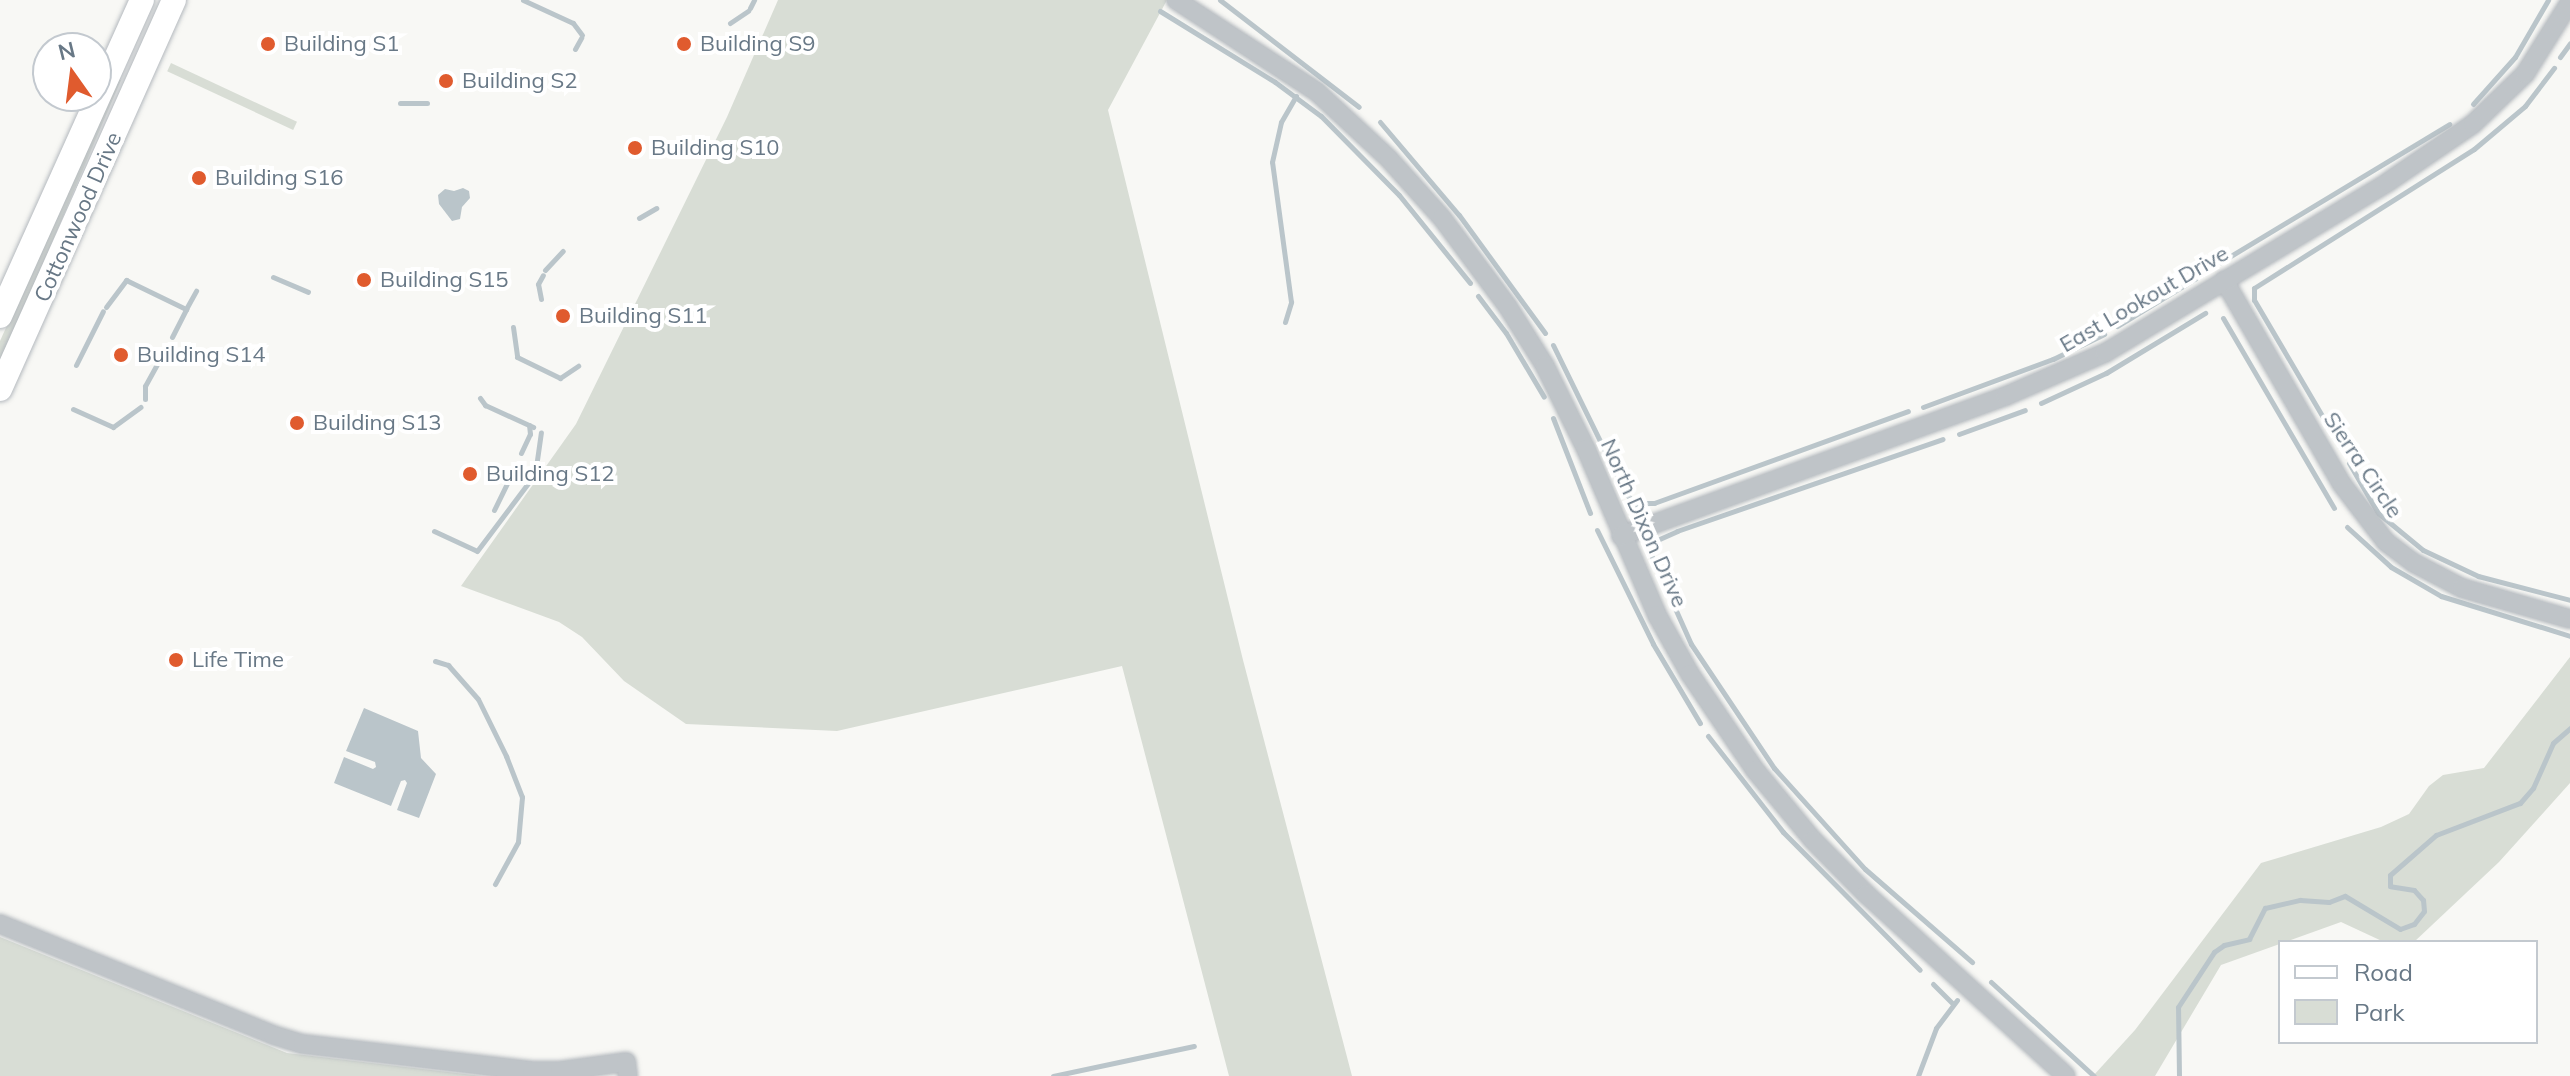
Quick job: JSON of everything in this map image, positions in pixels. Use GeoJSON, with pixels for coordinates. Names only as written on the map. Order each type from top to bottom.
{"type":"FeatureCollection","features":[{"type":"Feature","properties":{"kind":"main road","name":"Cottonwood Drive"},"geometry":{"type":"LineString","coordinates":[[0,316],[142,0]]}},
{"type":"Feature","properties":{"kind":"main road","name":"Cottonwood Drive"},"geometry":{"type":"LineString","coordinates":[[0,389],[174,0]]}},
{"type":"Feature","properties":{"kind":"street","name":"North Dixon Drive"},"geometry":{"type":"LineString","coordinates":[[1176,0],[1317,92],[1389,159],[1442,218],[1508,307],[1545,366],[1681,660],[1766,786],[1866,894],[2066,1076]]}},
{"type":"Feature","properties":{"kind":"street","name":"East Lookout Drive"},"geometry":{"type":"LineString","coordinates":[[1621,536],[2070,370],[2398,176],[2473,124],[2525,74],[2570,2]]}},
{"type":"Feature","properties":{"kind":"street","name":"Sierra Circle"},"geometry":{"type":"LineString","coordinates":[[2224,280],[2335,473],[2360,511],[2386,542],[2414,563],[2462,588],[2570,619]]}},
{"type":"Feature","properties":{"kind":"street"},"geometry":{"type":"LineString","coordinates":[[0,924],[273,1035],[303,1044],[532,1071],[560,1071],[626,1062],[628,1076]]}},
{"type":"Feature","properties":{"kind":"green space"},"geometry":{"type":"Polygon","coordinates":[[[778,0],[1167,0],[1108,110],[1243,660],[1352,1076],[1229,1076],[1122,666],[837,731],[686,724],[624,681],[582,637],[559,622],[461,586],[576,424],[727,117],[778,0]]]}},
{"type":"Feature","properties":{"kind":"green space"},"geometry":{"type":"Polygon","coordinates":[[[171,63],[297,122],[293,130],[167,71],[171,63]]]}},
{"type":"Feature","properties":{"kind":"green space"},"geometry":{"type":"Polygon","coordinates":[[[118,79],[121,80],[112,101],[118,79]]]}},
{"type":"Feature","properties":{"kind":"green space"},"geometry":{"type":"Polygon","coordinates":[[[103,112],[107,112],[0,365],[0,341],[103,112]]]}},
{"type":"Feature","properties":{"kind":"green space"},"geometry":{"type":"Polygon","coordinates":[[[2570,657],[2570,783],[2499,862],[2416,940],[2380,940],[2341,922],[2291,940],[2278,940],[2278,945],[2221,965],[2155,1076],[2093,1076],[2135,1030],[2261,863],[2381,827],[2409,814],[2429,786],[2443,775],[2484,768],[2570,657]]]}},
{"type":"Feature","properties":{"kind":"green space"},"geometry":{"type":"Polygon","coordinates":[[[0,937],[287,1053],[482,1076],[0,1076],[0,937]]]}},
{"type":"Feature","properties":{"kind":"shaded area"},"geometry":{"type":"Polygon","coordinates":[[[463,188],[469,191],[470,198],[462,207],[460,219],[452,221],[439,204],[438,195],[445,189],[454,191],[463,188]]]}},
{"type":"Feature","properties":{"kind":"shaded area"},"geometry":{"type":"Polygon","coordinates":[[[364,708],[418,731],[421,758],[436,774],[419,818],[397,810],[407,783],[405,780],[401,781],[391,806],[334,783],[344,757],[373,769],[376,767],[375,762],[346,751],[364,708]]]}},
{"type":"Feature","properties":{"kind":"waterway"},"geometry":{"type":"LineString","coordinates":[[523,0],[573,23],[582,35]]}},
{"type":"Feature","properties":{"kind":"waterway"},"geometry":{"type":"LineString","coordinates":[[750,8],[754,0]]}},
{"type":"Feature","properties":{"kind":"waterway"},"geometry":{"type":"LineString","coordinates":[[1220,0],[1359,107]]}},
{"type":"Feature","properties":{"kind":"waterway"},"geometry":{"type":"LineString","coordinates":[[2473,104],[2515,57],[2548,0]]}},
{"type":"Feature","properties":{"kind":"waterway"},"geometry":{"type":"LineString","coordinates":[[730,23],[748,11]]}},
{"type":"Feature","properties":{"kind":"waterway"},"geometry":{"type":"LineString","coordinates":[[1160,11],[1275,82],[1321,116],[1399,195],[1470,283]]}},
{"type":"Feature","properties":{"kind":"waterway"},"geometry":{"type":"LineString","coordinates":[[575,49],[581,38]]}},
{"type":"Feature","properties":{"kind":"waterway"},"geometry":{"type":"LineString","coordinates":[[2560,57],[2570,43]]}},
{"type":"Feature","properties":{"kind":"waterway"},"geometry":{"type":"LineString","coordinates":[[2341,448],[2254,300],[2254,288],[2474,149],[2525,106],[2554,68]]}},
{"type":"Feature","properties":{"kind":"waterway"},"geometry":{"type":"LineString","coordinates":[[1285,322],[1291,302],[1272,162],[1281,122],[1296,96]]}},
{"type":"Feature","properties":{"kind":"waterway"},"geometry":{"type":"LineString","coordinates":[[400,103],[427,103]]}},
{"type":"Feature","properties":{"kind":"waterway"},"geometry":{"type":"LineString","coordinates":[[1380,122],[1459,215],[1545,333]]}},
{"type":"Feature","properties":{"kind":"waterway"},"geometry":{"type":"LineString","coordinates":[[2219,263],[2449,124]]}},
{"type":"Feature","properties":{"kind":"waterway"},"geometry":{"type":"LineString","coordinates":[[639,218],[656,208]]}},
{"type":"Feature","properties":{"kind":"waterway"},"geometry":{"type":"LineString","coordinates":[[545,270],[563,251]]}},
{"type":"Feature","properties":{"kind":"waterway"},"geometry":{"type":"LineString","coordinates":[[2117,326],[2206,272]]}},
{"type":"Feature","properties":{"kind":"waterway"},"geometry":{"type":"LineString","coordinates":[[541,299],[538,284],[543,275]]}},
{"type":"Feature","properties":{"kind":"waterway"},"geometry":{"type":"LineString","coordinates":[[273,277],[308,292]]}},
{"type":"Feature","properties":{"kind":"waterway"},"geometry":{"type":"LineString","coordinates":[[106,307],[126,280],[186,309],[196,291]]}},
{"type":"Feature","properties":{"kind":"waterway"},"geometry":{"type":"LineString","coordinates":[[1478,296],[1506,333],[1544,397]]}},
{"type":"Feature","properties":{"kind":"waterway"},"geometry":{"type":"LineString","coordinates":[[172,337],[186,309]]}},
{"type":"Feature","properties":{"kind":"waterway"},"geometry":{"type":"LineString","coordinates":[[76,365],[103,311]]}},
{"type":"Feature","properties":{"kind":"waterway"},"geometry":{"type":"LineString","coordinates":[[2041,403],[2106,373],[2205,313]]}},
{"type":"Feature","properties":{"kind":"waterway"},"geometry":{"type":"LineString","coordinates":[[2223,318],[2334,508]]}},
{"type":"Feature","properties":{"kind":"waterway"},"geometry":{"type":"LineString","coordinates":[[513,327],[517,357],[560,378],[578,366]]}},
{"type":"Feature","properties":{"kind":"waterway"},"geometry":{"type":"LineString","coordinates":[[1923,407],[2053,359],[2104,334]]}},
{"type":"Feature","properties":{"kind":"waterway"},"geometry":{"type":"LineString","coordinates":[[1553,345],[1626,494],[1635,503],[1634,511]]}},
{"type":"Feature","properties":{"kind":"waterway"},"geometry":{"type":"LineString","coordinates":[[145,399],[145,386],[167,346]]}},
{"type":"Feature","properties":{"kind":"waterway"},"geometry":{"type":"LineString","coordinates":[[480,398],[485,405],[533,427]]}},
{"type":"Feature","properties":{"kind":"waterway"},"geometry":{"type":"LineString","coordinates":[[73,409],[113,427],[141,407]]}},
{"type":"Feature","properties":{"kind":"waterway"},"geometry":{"type":"LineString","coordinates":[[1959,434],[2025,410]]}},
{"type":"Feature","properties":{"kind":"waterway"},"geometry":{"type":"LineString","coordinates":[[1635,503],[1654,503],[1908,411]]}},
{"type":"Feature","properties":{"kind":"waterway"},"geometry":{"type":"LineString","coordinates":[[1553,418],[1590,513]]}},
{"type":"Feature","properties":{"kind":"waterway"},"geometry":{"type":"LineString","coordinates":[[521,453],[530,434],[529,425]]}},
{"type":"Feature","properties":{"kind":"waterway"},"geometry":{"type":"LineString","coordinates":[[434,531],[477,551],[535,474],[541,432]]}},
{"type":"Feature","properties":{"kind":"waterway"},"geometry":{"type":"LineString","coordinates":[[1650,553],[1655,541],[1677,531],[1943,439]]}},
{"type":"Feature","properties":{"kind":"waterway"},"geometry":{"type":"LineString","coordinates":[[2349,463],[2378,513],[2423,550],[2478,576],[2570,600]]}},
{"type":"Feature","properties":{"kind":"waterway"},"geometry":{"type":"LineString","coordinates":[[494,510],[513,471]]}},
{"type":"Feature","properties":{"kind":"waterway"},"geometry":{"type":"LineString","coordinates":[[2347,527],[2391,567],[2441,596],[2570,636]]}},
{"type":"Feature","properties":{"kind":"waterway"},"geometry":{"type":"LineString","coordinates":[[1597,530],[1653,644],[1700,723]]}},
{"type":"Feature","properties":{"kind":"waterway"},"geometry":{"type":"LineString","coordinates":[[1648,548],[1691,644],[1774,768],[1865,869],[1972,962]]}},
{"type":"Feature","properties":{"kind":"waterway"},"geometry":{"type":"LineString","coordinates":[[435,661],[448,665],[478,699],[522,797],[518,842],[495,884]]}},
{"type":"Feature","properties":{"kind":"waterway"},"geometry":{"type":"LineString","coordinates":[[2179,1076],[2178,1007],[2214,952],[2224,945],[2249,939],[2265,908],[2300,900],[2329,902],[2345,896],[2400,929],[2414,924],[2424,911],[2423,900],[2414,890],[2390,886],[2390,875],[2436,835],[2520,803],[2533,788],[2553,743],[2570,728]]}},
{"type":"Feature","properties":{"kind":"waterway"},"geometry":{"type":"LineString","coordinates":[[1708,736],[1783,832],[1920,970]]}},
{"type":"Feature","properties":{"kind":"waterway"},"geometry":{"type":"LineString","coordinates":[[1991,982],[2094,1076]]}},
{"type":"Feature","properties":{"kind":"waterway"},"geometry":{"type":"LineString","coordinates":[[1933,984],[1953,1004]]}},
{"type":"Feature","properties":{"kind":"waterway"},"geometry":{"type":"LineString","coordinates":[[1918,1076],[1936,1028],[1957,1000]]}},
{"type":"Feature","properties":{"kind":"waterway"},"geometry":{"type":"LineString","coordinates":[[1053,1076],[1194,1046]]}},
{"type":"Feature","properties":{"kind":"place","name":"Building S1"},"geometry":{"type":"Point","coordinates":[268,44]}},
{"type":"Feature","properties":{"kind":"place","name":"Building S9"},"geometry":{"type":"Point","coordinates":[684,44]}},
{"type":"Feature","properties":{"kind":"place","name":"Building S2"},"geometry":{"type":"Point","coordinates":[446,81]}},
{"type":"Feature","properties":{"kind":"place","name":"Building S10"},"geometry":{"type":"Point","coordinates":[635,148]}},
{"type":"Feature","properties":{"kind":"place","name":"Building S16"},"geometry":{"type":"Point","coordinates":[199,178]}},
{"type":"Feature","properties":{"kind":"place","name":"Building S15"},"geometry":{"type":"Point","coordinates":[364,280]}},
{"type":"Feature","properties":{"kind":"place","name":"Building S11"},"geometry":{"type":"Point","coordinates":[563,316]}},
{"type":"Feature","properties":{"kind":"place","name":"Building S14"},"geometry":{"type":"Point","coordinates":[121,355]}},
{"type":"Feature","properties":{"kind":"place","name":"Building S13"},"geometry":{"type":"Point","coordinates":[297,423]}},
{"type":"Feature","properties":{"kind":"place","name":"Building S12"},"geometry":{"type":"Point","coordinates":[470,474]}},
{"type":"Feature","properties":{"kind":"place","name":"Life Time"},"geometry":{"type":"Point","coordinates":[176,660]}}]}
